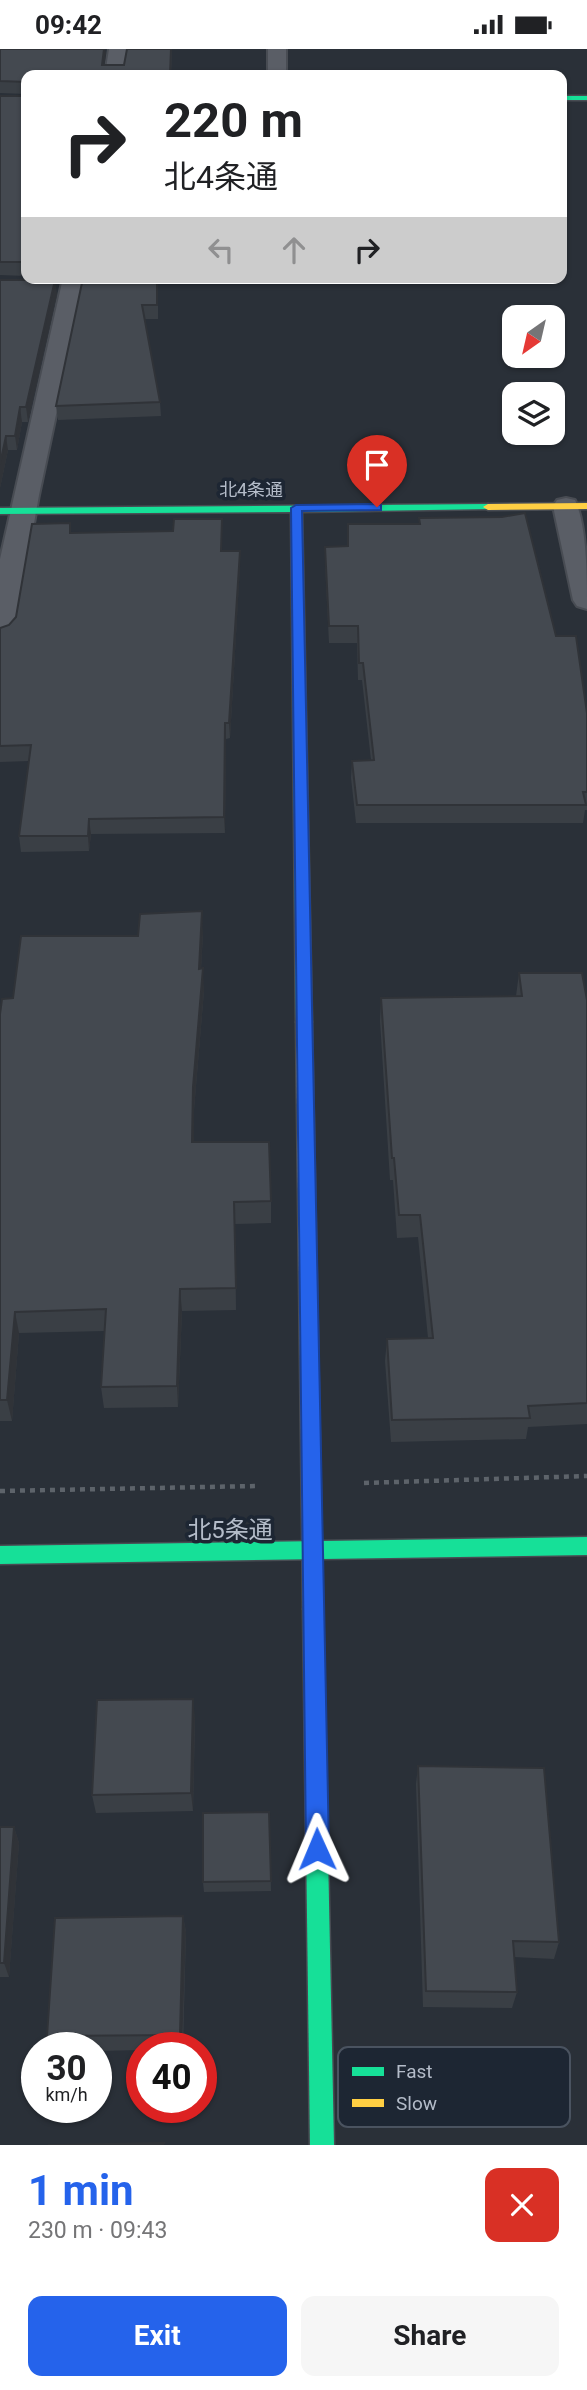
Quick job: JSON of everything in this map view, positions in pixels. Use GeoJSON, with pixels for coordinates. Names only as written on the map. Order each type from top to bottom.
{"type":"FeatureCollection","features":[{"type":"Feature","properties":{"kind":"street"},"geometry":{"type":"LineString","coordinates":[[115,70],[118,49]]}},
{"type":"Feature","properties":{"kind":"street"},"geometry":{"type":"LineString","coordinates":[[277,49],[277,70]]}},
{"type":"Feature","properties":{"kind":"street"},"geometry":{"type":"LineString","coordinates":[[567,98],[587,98]]}},
{"type":"Feature","properties":{"kind":"street"},"geometry":{"type":"LineString","coordinates":[[0,632],[11,511],[65,284]]}},
{"type":"Feature","properties":{"kind":"street"},"geometry":{"type":"LineString","coordinates":[[577,506],[587,600]]}},
{"type":"Feature","properties":{"kind":"street","name":"北4条通"},"geometry":{"type":"LineString","coordinates":[[11,511],[577,506]]}},
{"type":"Feature","properties":{"kind":"street"},"geometry":{"type":"LineString","coordinates":[[296,508],[322,2145]]}},
{"type":"Feature","properties":{"kind":"street","name":"北5条通"},"geometry":{"type":"LineString","coordinates":[[0,1555],[587,1546]]}},
{"type":"Feature","properties":{"kind":"building"},"geometry":{"type":"Polygon","coordinates":[[[0,49],[104,49],[102,65],[124,65],[127,49],[171,49],[170,70],[21,70],[21,82],[0,81],[0,49]]]}},
{"type":"Feature","properties":{"kind":"building"},"geometry":{"type":"Polygon","coordinates":[[[0,96],[21,96],[21,262],[0,262],[0,96]]]}},
{"type":"Feature","properties":{"kind":"building"},"geometry":{"type":"Polygon","coordinates":[[[0,280],[21,280],[21,284],[54,284],[26,407],[20,407],[15,436],[6,436],[0,464],[0,280]]]}},
{"type":"Feature","properties":{"kind":"building"},"geometry":{"type":"Polygon","coordinates":[[[82,284],[157,284],[157,305],[142,305],[160,402],[56,406],[82,284]]]}},
{"type":"Feature","properties":{"kind":"building"},"geometry":{"type":"Polygon","coordinates":[[[525,513],[556,636],[576,636],[587,713],[587,792],[583,792],[586,805],[357,805],[352,761],[374,760],[363,663],[359,663],[358,626],[329,626],[325,547],[348,546],[348,524],[420,524],[419,518],[502,517],[525,513]]]}},
{"type":"Feature","properties":{"kind":"building"},"geometry":{"type":"Polygon","coordinates":[[[174,519],[222,519],[221,551],[240,551],[229,723],[225,723],[224,817],[89,819],[88,836],[19,836],[31,745],[0,746],[0,628],[9,625],[16,617],[32,524],[70,523],[70,533],[173,531],[174,519]]]}},
{"type":"Feature","properties":{"kind":"building"},"geometry":{"type":"Polygon","coordinates":[[[202,911],[199,969],[203,968],[193,1087],[192,1142],[269,1142],[271,1201],[234,1202],[236,1288],[180,1289],[177,1386],[101,1387],[106,1309],[15,1312],[7,1400],[0,1400],[0,1014],[2,999],[13,998],[21,936],[138,936],[140,914],[202,911]]]}},
{"type":"Feature","properties":{"kind":"building"},"geometry":{"type":"Polygon","coordinates":[[[519,973],[582,973],[587,1000],[587,1403],[528,1406],[530,1418],[392,1420],[387,1339],[433,1338],[420,1215],[399,1215],[392,1158],[381,998],[522,996],[519,973]]]}},
{"type":"Feature","properties":{"kind":"building"},"geometry":{"type":"Polygon","coordinates":[[[193,1699],[191,1793],[92,1795],[97,1700],[193,1699]]]}},
{"type":"Feature","properties":{"kind":"building"},"geometry":{"type":"Polygon","coordinates":[[[418,1766],[544,1768],[559,1942],[513,1941],[517,1992],[426,1991],[418,1766]]]}},
{"type":"Feature","properties":{"kind":"building"},"geometry":{"type":"Polygon","coordinates":[[[269,1812],[271,1881],[203,1882],[203,1813],[269,1812]]]}},
{"type":"Feature","properties":{"kind":"building"},"geometry":{"type":"Polygon","coordinates":[[[0,1827],[14,1827],[4,1963],[0,1963],[0,1827]]]}},
{"type":"Feature","properties":{"kind":"building"},"geometry":{"type":"Polygon","coordinates":[[[183,1916],[180,2032],[126,2032],[126,2035],[112,2036],[112,2032],[47,2032],[55,1918],[183,1916]]]}},
{"type":"Feature","properties":{"kind":"building"},"geometry":{"type":"Polygon","coordinates":[[[164,2143],[163,2145],[48,2145],[164,2143]]]}},
{"type":"Feature","properties":{"kind":"traffic: fast"},"geometry":{"type":"LineString","coordinates":[[567,98],[587,98]]}},
{"type":"Feature","properties":{"kind":"traffic: fast"},"geometry":{"type":"LineString","coordinates":[[0,511],[488,507]]}},
{"type":"Feature","properties":{"kind":"traffic: fast"},"geometry":{"type":"LineString","coordinates":[[296,508],[304,1022]]}},
{"type":"Feature","properties":{"kind":"traffic: fast"},"geometry":{"type":"LineString","coordinates":[[0,1555],[587,1546]]}},
{"type":"Feature","properties":{"kind":"traffic: fast"},"geometry":{"type":"LineString","coordinates":[[313,1609],[322,2145]]}},
{"type":"Feature","properties":{"kind":"traffic: slow"},"geometry":{"type":"LineString","coordinates":[[488,507],[587,506]]}},
{"type":"Feature","properties":{"kind":"traffic: slow"},"geometry":{"type":"LineString","coordinates":[[304,1022],[313,1609]]}},
{"type":"Feature","properties":{"kind":"route"},"geometry":{"type":"LineString","coordinates":[[317,1849],[296,508],[377,507]]}}]}
